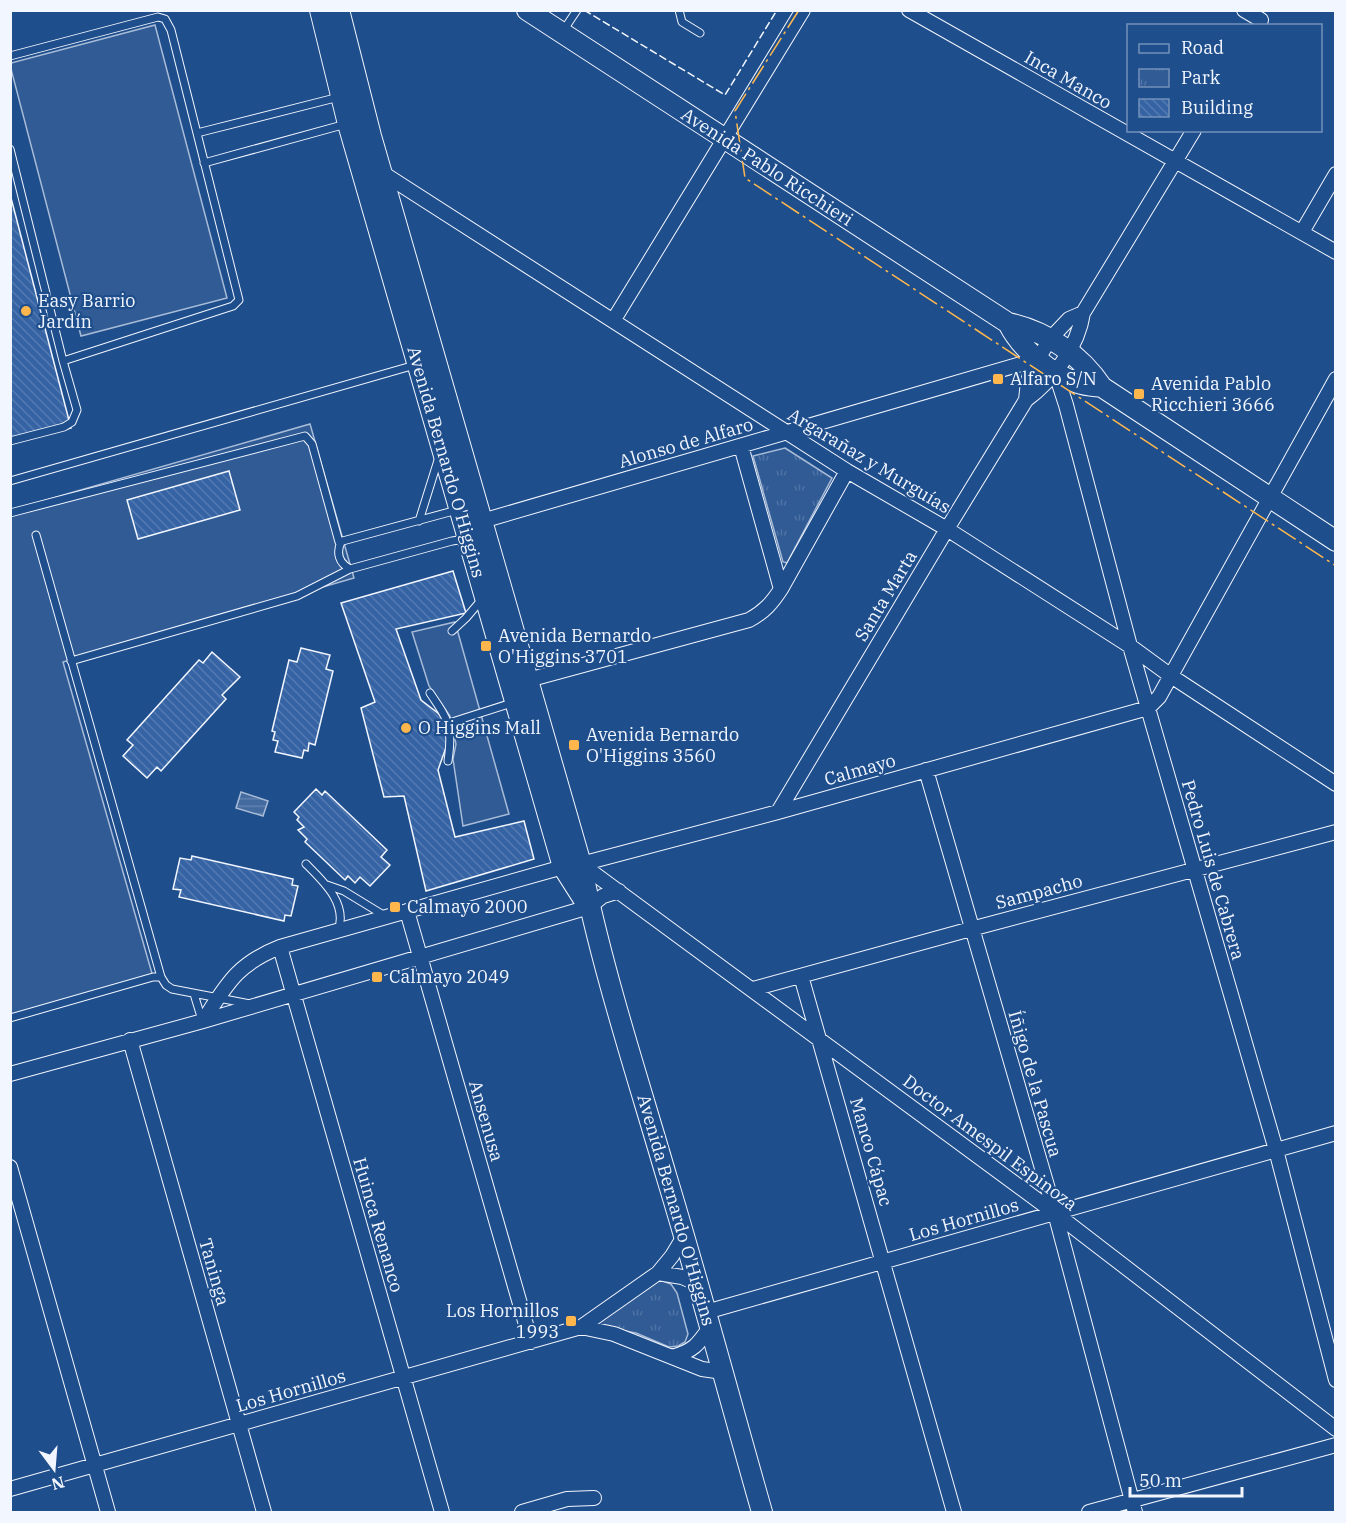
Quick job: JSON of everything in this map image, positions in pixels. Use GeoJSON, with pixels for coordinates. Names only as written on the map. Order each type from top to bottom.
{"type":"FeatureCollection","features":[{"type":"Feature","properties":{"kind":"main road","name":"Avenida Bernardo O'Higgins"},"geometry":{"type":"LineString","coordinates":[[320,10],[348,124],[442,447],[473,512],[468,539],[485,596],[525,693]]}},
{"type":"Feature","properties":{"kind":"main road","name":"Avenida Bernardo O'Higgins"},"geometry":{"type":"LineString","coordinates":[[339,10],[473,512],[572,866],[589,907],[762,1512]]}},
{"type":"Feature","properties":{"kind":"main road","name":"Avenida Pablo Ricchieri"},"geometry":{"type":"LineString","coordinates":[[527,10],[1008,323],[1026,326],[1069,351],[1091,370],[1102,387],[1335,541]]}},
{"type":"Feature","properties":{"kind":"main road"},"geometry":{"type":"LineString","coordinates":[[342,97],[349,99],[355,105],[371,136]]}},
{"type":"Feature","properties":{"kind":"main road","name":"Avenida Pablo Ricchieri"},"geometry":{"type":"LineString","coordinates":[[1008,323],[1016,338],[1038,359],[1055,371],[1078,383],[1102,387]]}},
{"type":"Feature","properties":{"kind":"street"},"geometry":{"type":"LineString","coordinates":[[613,321],[803,10]]}},
{"type":"Feature","properties":{"kind":"street","name":"Inca Manco"},"geometry":{"type":"LineString","coordinates":[[909,10],[1335,252]]}},
{"type":"Feature","properties":{"kind":"street"},"geometry":{"type":"LineString","coordinates":[[1244,10],[1262,19]]}},
{"type":"Feature","properties":{"kind":"street","name":"Santa Marta"},"geometry":{"type":"LineString","coordinates":[[778,812],[1026,400],[1042,388],[1078,338],[1083,313],[1193,132]]}},
{"type":"Feature","properties":{"kind":"street","name":"Argarañaz y Murguías"},"geometry":{"type":"LineString","coordinates":[[381,172],[847,471],[947,529],[1130,646],[1171,676],[1335,784]]}},
{"type":"Feature","properties":{"kind":"street"},"geometry":{"type":"LineString","coordinates":[[1302,232],[1335,174]]}},
{"type":"Feature","properties":{"kind":"street","name":"Santa Marta"},"geometry":{"type":"LineString","coordinates":[[1026,400],[1028,381],[1050,339],[1069,319],[1083,313]]}},
{"type":"Feature","properties":{"kind":"street","name":"Alonso de Alfaro"},"geometry":{"type":"LineString","coordinates":[[473,512],[741,446],[1038,359]]}},
{"type":"Feature","properties":{"kind":"street","name":"Pedro Luis de Cabrera"},"geometry":{"type":"LineString","coordinates":[[1055,371],[1130,646],[1276,1150],[1335,1380]]}},
{"type":"Feature","properties":{"kind":"street"},"geometry":{"type":"LineString","coordinates":[[1148,708],[1159,697],[1171,676],[1335,379]]}},
{"type":"Feature","properties":{"kind":"street"},"geometry":{"type":"LineString","coordinates":[[741,446],[781,589]]}},
{"type":"Feature","properties":{"kind":"street"},"geometry":{"type":"LineString","coordinates":[[525,693],[749,620],[762,613],[781,589],[847,471]]}},
{"type":"Feature","properties":{"kind":"street","name":"Calmayo"},"geometry":{"type":"LineString","coordinates":[[203,1021],[230,979],[261,954],[280,947],[778,812],[1148,708]]}},
{"type":"Feature","properties":{"kind":"street","name":"Íñigo de la Pascua"},"geometry":{"type":"LineString","coordinates":[[926,770],[1055,1213],[1134,1506]]}},
{"type":"Feature","properties":{"kind":"street","name":"Sampacho"},"geometry":{"type":"LineString","coordinates":[[753,989],[1335,832]]}},
{"type":"Feature","properties":{"kind":"street","name":"Doctor Amespil Espinoza"},"geometry":{"type":"LineString","coordinates":[[572,866],[619,891],[753,989],[1055,1213],[1335,1429]]}},
{"type":"Feature","properties":{"kind":"street"},"geometry":{"type":"LineString","coordinates":[[10,1074],[203,1021],[589,907],[603,896],[619,891]]}},
{"type":"Feature","properties":{"kind":"street","name":"Ansenusa"},"geometry":{"type":"LineString","coordinates":[[407,911],[531,1342]]}},
{"type":"Feature","properties":{"kind":"street","name":"Huinca Renanco"},"geometry":{"type":"LineString","coordinates":[[280,947],[442,1512]]}},
{"type":"Feature","properties":{"kind":"street","name":"Manco Cápac"},"geometry":{"type":"LineString","coordinates":[[801,975],[954,1512]]}},
{"type":"Feature","properties":{"kind":"street","name":"Taninga"},"geometry":{"type":"LineString","coordinates":[[130,1040],[264,1512]]}},
{"type":"Feature","properties":{"kind":"street","name":"Los Hornillos"},"geometry":{"type":"LineString","coordinates":[[708,1319],[883,1261],[1335,1133]]}},
{"type":"Feature","properties":{"kind":"street"},"geometry":{"type":"LineString","coordinates":[[10,1167],[108,1512]]}},
{"type":"Feature","properties":{"kind":"street","name":"Los Hornillos"},"geometry":{"type":"LineString","coordinates":[[10,1489],[581,1327],[658,1273],[684,1236]]}},
{"type":"Feature","properties":{"kind":"street"},"geometry":{"type":"LineString","coordinates":[[658,1273],[682,1277],[698,1284]]}},
{"type":"Feature","properties":{"kind":"street"},"geometry":{"type":"LineString","coordinates":[[672,1357],[687,1352],[698,1344],[708,1319]]}},
{"type":"Feature","properties":{"kind":"street","name":"Los Hornillos"},"geometry":{"type":"LineString","coordinates":[[581,1327],[614,1334],[702,1369],[723,1372]]}},
{"type":"Feature","properties":{"kind":"street"},"geometry":{"type":"LineString","coordinates":[[1089,1512],[1134,1506],[1335,1445]]}},
{"type":"Feature","properties":{"kind":"street"},"geometry":{"type":"LineString","coordinates":[[522,1512],[567,1499],[594,1498]]}},
{"type":"Feature","properties":{"kind":"lane"},"geometry":{"type":"LineString","coordinates":[[562,33],[577,10]]}},
{"type":"Feature","properties":{"kind":"lane"},"geometry":{"type":"LineString","coordinates":[[679,10],[682,22],[700,33]]}},
{"type":"Feature","properties":{"kind":"lane"},"geometry":{"type":"LineString","coordinates":[[10,56],[158,17],[165,19],[171,30],[239,300],[233,306],[63,361]]}},
{"type":"Feature","properties":{"kind":"lane"},"geometry":{"type":"LineString","coordinates":[[197,134],[342,97]]}},
{"type":"Feature","properties":{"kind":"lane"},"geometry":{"type":"LineString","coordinates":[[204,163],[348,124]]}},
{"type":"Feature","properties":{"kind":"lane"},"geometry":{"type":"LineString","coordinates":[[10,149],[77,410],[72,422],[64,427],[10,441]]}},
{"type":"Feature","properties":{"kind":"lane"},"geometry":{"type":"LineString","coordinates":[[10,481],[417,364]]}},
{"type":"Feature","properties":{"kind":"lane"},"geometry":{"type":"LineString","coordinates":[[10,513],[305,436],[312,444],[340,542],[339,558],[341,563],[350,569]]}},
{"type":"Feature","properties":{"kind":"lane"},"geometry":{"type":"LineString","coordinates":[[419,520],[442,447]]}},
{"type":"Feature","properties":{"kind":"lane"},"geometry":{"type":"LineString","coordinates":[[340,542],[419,520],[473,512]]}},
{"type":"Feature","properties":{"kind":"lane"},"geometry":{"type":"LineString","coordinates":[[36,535],[166,986],[194,994],[256,1005]]}},
{"type":"Feature","properties":{"kind":"lane"},"geometry":{"type":"LineString","coordinates":[[71,661],[297,596],[350,569],[452,541],[468,539]]}},
{"type":"Feature","properties":{"kind":"lane"},"geometry":{"type":"LineString","coordinates":[[452,631],[485,596]]}},
{"type":"Feature","properties":{"kind":"lane"},"geometry":{"type":"LineString","coordinates":[[430,693],[446,716],[448,723],[451,735],[448,760]]}},
{"type":"Feature","properties":{"kind":"lane"},"geometry":{"type":"LineString","coordinates":[[448,723],[525,693]]}},
{"type":"Feature","properties":{"kind":"lane"},"geometry":{"type":"LineString","coordinates":[[306,864],[327,885],[340,909],[341,923],[338,931]]}},
{"type":"Feature","properties":{"kind":"lane"},"geometry":{"type":"LineString","coordinates":[[327,885],[345,891],[387,917]]}},
{"type":"Feature","properties":{"kind":"lane"},"geometry":{"type":"LineString","coordinates":[[10,1018],[153,977],[162,977]]}},
{"type":"Feature","properties":{"kind":"lane"},"geometry":{"type":"LineString","coordinates":[[194,994],[203,1021]]}},
{"type":"Feature","properties":{"kind":"shaded area"},"geometry":{"type":"Polygon","coordinates":[[[155,25],[227,298],[81,336],[11,63],[155,25]]]}},
{"type":"Feature","properties":{"kind":"shaded area"},"geometry":{"type":"Polygon","coordinates":[[[310,424],[354,578],[63,662],[153,977],[11,1018],[11,510],[310,424]]]}},
{"type":"Feature","properties":{"kind":"shaded area"},"geometry":{"type":"Polygon","coordinates":[[[455,622],[509,814],[463,826],[453,759],[456,744],[450,716],[429,686],[412,632],[455,622]]]}},
{"type":"Feature","properties":{"kind":"shaded area"},"geometry":{"type":"Polygon","coordinates":[[[241,792],[268,801],[263,816],[236,808],[241,792]]]}},
{"type":"Feature","properties":{"kind":"green space"},"geometry":{"type":"Polygon","coordinates":[[[785,448],[832,478],[787,563],[783,562],[753,456],[785,448]]]}},
{"type":"Feature","properties":{"kind":"green space"},"geometry":{"type":"Polygon","coordinates":[[[660,1280],[671,1284],[677,1293],[688,1334],[685,1342],[669,1347],[636,1333],[597,1326],[594,1321],[648,1283],[660,1280]]]}},
{"type":"Feature","properties":{"kind":"building","name":"Easy Barrio Jardín"},"geometry":{"type":"Polygon","coordinates":[[[10,194],[71,428],[10,444],[10,194]]]}},
{"type":"Feature","properties":{"kind":"building"},"geometry":{"type":"Polygon","coordinates":[[[229,471],[240,510],[138,539],[127,500],[229,471]]]}},
{"type":"Feature","properties":{"kind":"building","name":"O Higgins Mall"},"geometry":{"type":"Polygon","coordinates":[[[453,571],[466,613],[396,629],[421,700],[443,717],[449,739],[438,770],[455,837],[524,821],[534,859],[426,891],[404,796],[384,797],[361,708],[375,702],[341,603],[453,571]]]}},
{"type":"Feature","properties":{"kind":"building"},"geometry":{"type":"Polygon","coordinates":[[[301,648],[330,655],[326,669],[333,671],[315,745],[309,743],[308,751],[304,750],[302,758],[275,752],[278,741],[273,740],[275,732],[272,731],[289,660],[297,662],[301,648]]]}},
{"type":"Feature","properties":{"kind":"building"},"geometry":{"type":"Polygon","coordinates":[[[212,652],[240,677],[222,695],[226,699],[161,771],[157,767],[147,778],[123,756],[133,745],[127,740],[199,660],[203,663],[212,652]]]}},
{"type":"Feature","properties":{"kind":"building"},"geometry":{"type":"Polygon","coordinates":[[[316,789],[322,795],[325,791],[387,850],[381,857],[390,865],[370,886],[360,877],[355,883],[348,876],[345,880],[305,842],[307,839],[298,830],[304,827],[297,820],[299,817],[294,812],[316,789]]]}},
{"type":"Feature","properties":{"kind":"building"},"geometry":{"type":"Polygon","coordinates":[[[192,856],[293,879],[292,885],[298,886],[291,916],[285,915],[284,921],[179,897],[181,890],[173,889],[180,858],[191,860],[192,856]]]}},
{"type":"Feature","properties":{"kind":"fence"},"geometry":{"type":"LineString","coordinates":[[584,10],[725,95],[777,10]]}},
{"type":"Feature","properties":{"kind":"power"},"geometry":{"type":"LineString","coordinates":[[799,10],[735,111],[745,178],[1336,566]]}},
{"type":"Feature","properties":{"kind":"place","name":"Easy Barrio Jardín"},"geometry":{"type":"Point","coordinates":[26,311]}},
{"type":"Feature","properties":{"kind":"place","name":"Alfaro S/N"},"geometry":{"type":"Point","coordinates":[998,379]}},
{"type":"Feature","properties":{"kind":"place","name":"Avenida Pablo Ricchieri 3666"},"geometry":{"type":"Point","coordinates":[1139,394]}},
{"type":"Feature","properties":{"kind":"place","name":"Avenida Bernardo O'Higgins 3701"},"geometry":{"type":"Point","coordinates":[486,646]}},
{"type":"Feature","properties":{"kind":"place","name":"O Higgins Mall"},"geometry":{"type":"Point","coordinates":[406,728]}},
{"type":"Feature","properties":{"kind":"place","name":"Avenida Bernardo O'Higgins 3560"},"geometry":{"type":"Point","coordinates":[574,745]}},
{"type":"Feature","properties":{"kind":"place","name":"Calmayo 2000"},"geometry":{"type":"Point","coordinates":[395,907]}},
{"type":"Feature","properties":{"kind":"place","name":"Calmayo 2049"},"geometry":{"type":"Point","coordinates":[377,977]}},
{"type":"Feature","properties":{"kind":"place","name":"Los Hornillos 1993"},"geometry":{"type":"Point","coordinates":[571,1321]}}]}
